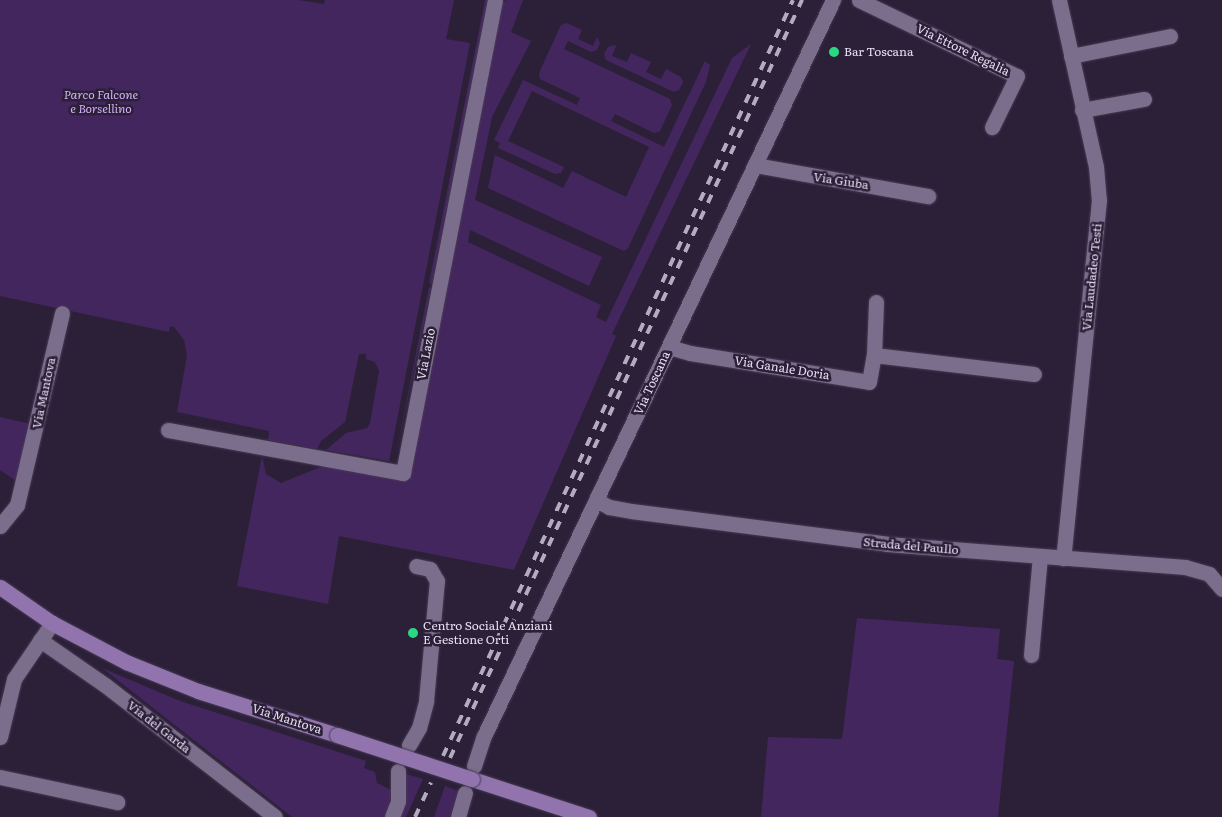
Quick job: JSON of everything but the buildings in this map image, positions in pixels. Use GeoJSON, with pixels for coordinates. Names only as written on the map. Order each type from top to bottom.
{"type":"FeatureCollection","features":[{"type":"Feature","properties":{"kind":"main road","name":"Via Mantova"},"geometry":{"type":"LineString","coordinates":[[0,587],[52,622],[98,649],[156,675],[589,817]]}},
{"type":"Feature","properties":{"kind":"street","name":"Via Lazio"},"geometry":{"type":"LineString","coordinates":[[168,430],[403,473],[495,0]]}},
{"type":"Feature","properties":{"kind":"street","name":"Via Toscana"},"geometry":{"type":"LineString","coordinates":[[474,766],[484,736],[833,0]]}},
{"type":"Feature","properties":{"kind":"street","name":"Via Ettore Regalia"},"geometry":{"type":"LineString","coordinates":[[858,0],[1017,76],[992,127]]}},
{"type":"Feature","properties":{"kind":"street","name":"Via Laudadeo Testi"},"geometry":{"type":"LineString","coordinates":[[1059,0],[1096,167],[1099,200],[1063,558]]}},
{"type":"Feature","properties":{"kind":"street"},"geometry":{"type":"LineString","coordinates":[[1071,56],[1170,36]]}},
{"type":"Feature","properties":{"kind":"street"},"geometry":{"type":"LineString","coordinates":[[1082,110],[1144,99]]}},
{"type":"Feature","properties":{"kind":"street","name":"Via Giuba"},"geometry":{"type":"LineString","coordinates":[[755,165],[928,196]]}},
{"type":"Feature","properties":{"kind":"street","name":"Via Ganale Doria"},"geometry":{"type":"LineString","coordinates":[[669,347],[686,353],[869,382],[874,355],[876,302]]}},
{"type":"Feature","properties":{"kind":"street","name":"Via Mantova"},"geometry":{"type":"LineString","coordinates":[[0,526],[16,505],[62,313]]}},
{"type":"Feature","properties":{"kind":"street"},"geometry":{"type":"LineString","coordinates":[[874,355],[1034,374]]}},
{"type":"Feature","properties":{"kind":"street","name":"Strada del Paullo"},"geometry":{"type":"LineString","coordinates":[[596,500],[614,508],[894,545],[1185,567],[1203,572],[1221,583]]}},
{"type":"Feature","properties":{"kind":"street"},"geometry":{"type":"LineString","coordinates":[[1031,655],[1040,556]]}},
{"type":"Feature","properties":{"kind":"street"},"geometry":{"type":"LineString","coordinates":[[409,745],[419,728],[426,701],[437,581],[430,569],[416,566]]}},
{"type":"Feature","properties":{"kind":"street"},"geometry":{"type":"LineString","coordinates":[[0,738],[12,684],[52,622]]}},
{"type":"Feature","properties":{"kind":"street","name":"Via del Garda"},"geometry":{"type":"LineString","coordinates":[[40,640],[105,685],[274,817]]}},
{"type":"Feature","properties":{"kind":"street"},"geometry":{"type":"LineString","coordinates":[[392,817],[398,801],[398,771]]}},
{"type":"Feature","properties":{"kind":"street"},"geometry":{"type":"LineString","coordinates":[[0,777],[117,802]]}},
{"type":"Feature","properties":{"kind":"street"},"geometry":{"type":"LineString","coordinates":[[458,817],[466,793]]}},
{"type":"Feature","properties":{"kind":"green space","name":"Parco Falcone e Borsellino"},"geometry":{"type":"Polygon","coordinates":[[[0,0],[298,0],[324,4],[325,0],[454,0],[446,39],[470,43],[389,461],[326,450],[346,433],[367,428],[370,423],[379,371],[375,362],[366,359],[366,354],[359,354],[345,422],[321,441],[317,449],[268,440],[269,431],[177,412],[187,355],[184,340],[174,327],[170,326],[169,332],[0,296],[0,0]]]}},
{"type":"Feature","properties":{"kind":"green space"},"geometry":{"type":"Polygon","coordinates":[[[485,0],[488,0],[432,284],[429,283],[485,0]]]}},
{"type":"Feature","properties":{"kind":"green space"},"geometry":{"type":"Polygon","coordinates":[[[506,0],[523,0],[511,32],[531,41],[492,117],[475,200],[602,257],[589,286],[470,230],[468,242],[601,305],[596,317],[606,322],[732,58],[751,44],[612,334],[616,336],[514,570],[339,536],[328,604],[237,586],[262,456],[266,474],[281,483],[323,466],[409,480],[502,4],[506,0]]]}},
{"type":"Feature","properties":{"kind":"green space"},"geometry":{"type":"Polygon","coordinates":[[[567,23],[582,30],[578,39],[593,46],[597,37],[600,43],[597,50],[591,52],[568,41],[564,49],[670,99],[672,105],[660,131],[654,133],[615,114],[611,121],[664,147],[705,61],[710,65],[706,82],[628,248],[624,251],[488,188],[495,155],[563,188],[572,171],[626,197],[649,147],[532,91],[508,141],[564,167],[561,173],[555,174],[498,148],[500,143],[494,140],[523,80],[577,105],[580,98],[540,79],[539,73],[561,25],[567,23]]]}},
{"type":"Feature","properties":{"kind":"green space"},"geometry":{"type":"Polygon","coordinates":[[[616,46],[612,56],[627,62],[631,53],[651,62],[646,72],[661,79],[666,69],[681,77],[683,82],[679,90],[674,92],[606,60],[604,54],[608,47],[616,46]]]}},
{"type":"Feature","properties":{"kind":"green space"},"geometry":{"type":"Polygon","coordinates":[[[429,287],[431,288],[394,464],[429,287]]]}},
{"type":"Feature","properties":{"kind":"green space"},"geometry":{"type":"Polygon","coordinates":[[[0,417],[31,424],[16,481],[0,470],[0,417]]]}},
{"type":"Feature","properties":{"kind":"green space"},"geometry":{"type":"Polygon","coordinates":[[[857,618],[1000,629],[997,659],[1014,661],[998,817],[761,817],[768,737],[842,739],[857,618]]]}},
{"type":"Feature","properties":{"kind":"green space"},"geometry":{"type":"Polygon","coordinates":[[[102,668],[180,701],[366,761],[364,768],[375,772],[377,783],[391,790],[388,817],[292,817],[102,668]]]}},
{"type":"Feature","properties":{"kind":"green space"},"geometry":{"type":"Polygon","coordinates":[[[406,774],[423,779],[406,817],[397,817],[406,774]]]}},
{"type":"Feature","properties":{"kind":"green space"},"geometry":{"type":"Polygon","coordinates":[[[445,786],[458,791],[450,817],[434,817],[445,786]]]}},
{"type":"Feature","properties":{"kind":"railway"},"geometry":{"type":"LineString","coordinates":[[443,756],[793,0]]}},
{"type":"Feature","properties":{"kind":"railway"},"geometry":{"type":"LineString","coordinates":[[450,758],[802,0]]}},
{"type":"Feature","properties":{"kind":"railway"},"geometry":{"type":"LineString","coordinates":[[415,817],[431,782]]}},
{"type":"Feature","properties":{"kind":"place","name":"Bar Toscana"},"geometry":{"type":"Point","coordinates":[834,52]}},
{"type":"Feature","properties":{"kind":"place","name":"Centro Sociale Anziani E Gestione Orti"},"geometry":{"type":"Point","coordinates":[413,633]}}]}
